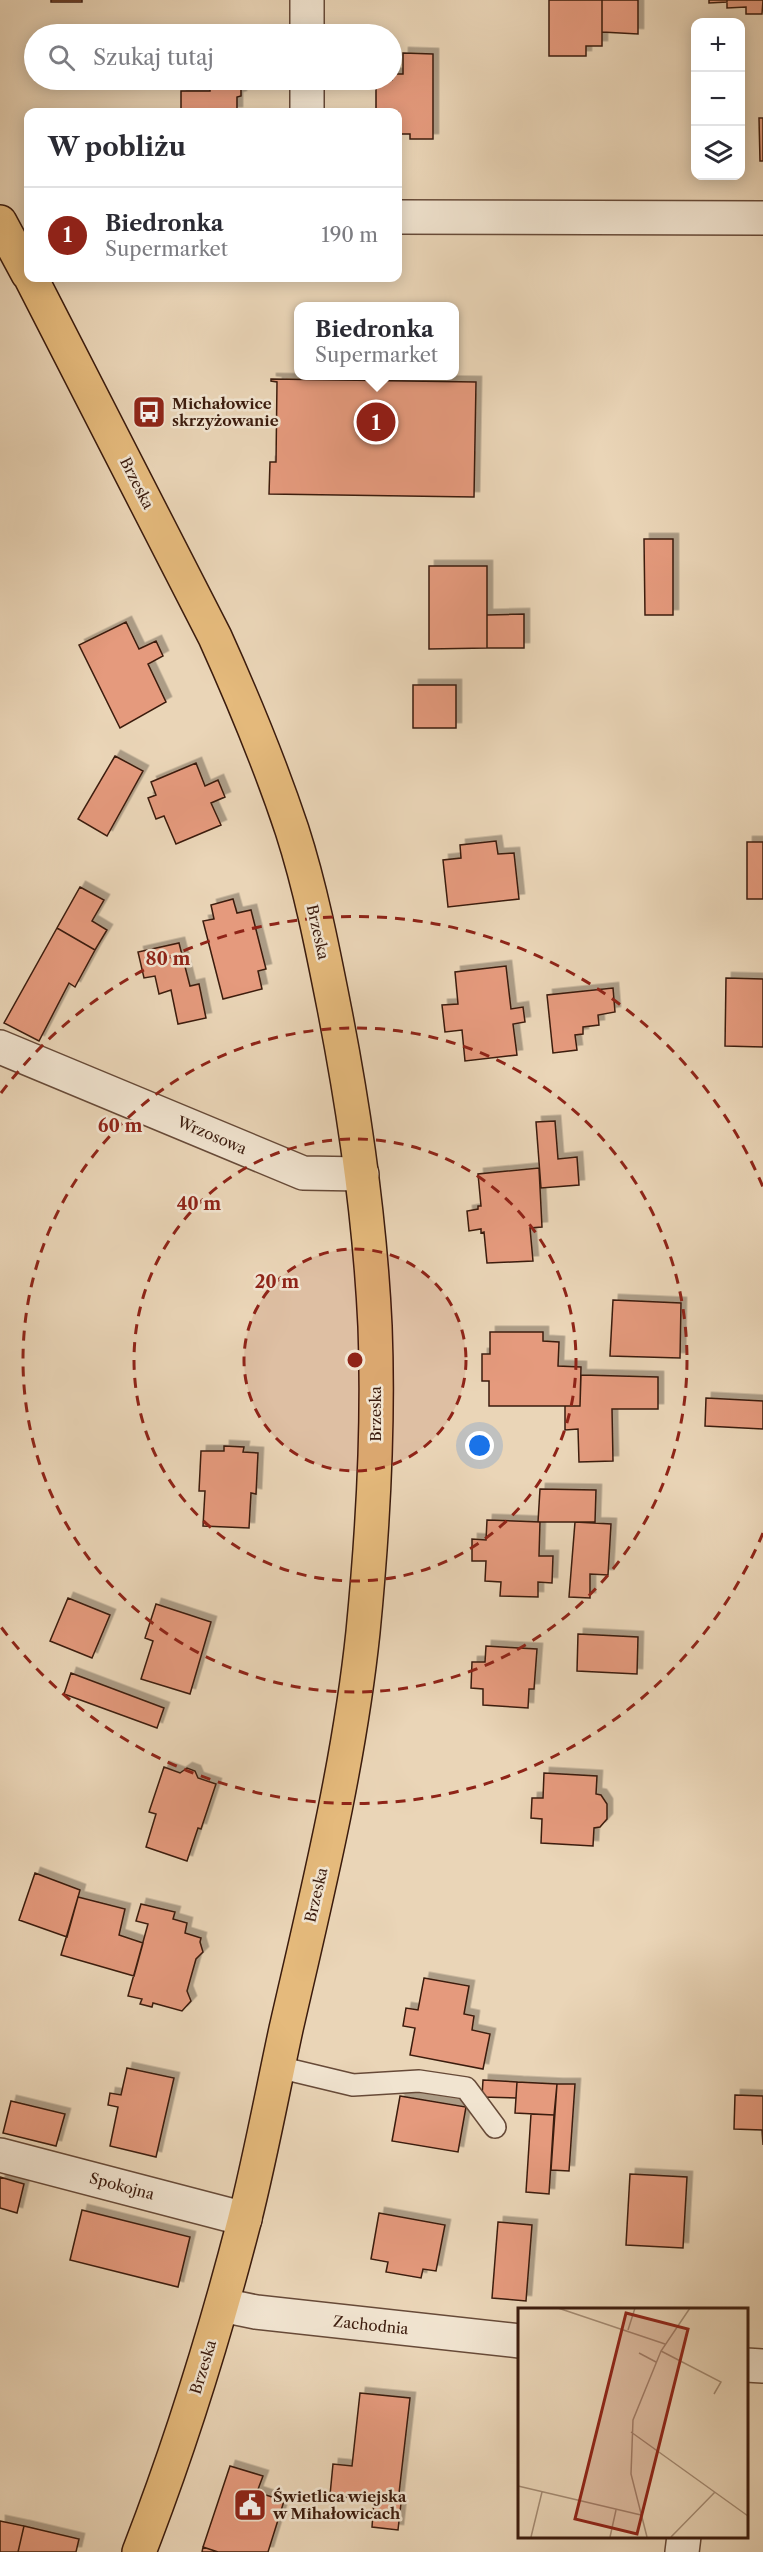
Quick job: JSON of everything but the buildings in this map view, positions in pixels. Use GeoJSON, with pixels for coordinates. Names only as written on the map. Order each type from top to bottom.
{"type":"FeatureCollection","features":[{"type":"Feature","properties":{"kind":"main road","name":"Brzeska"},"geometry":{"type":"LineString","coordinates":[[12,230],[24,262]]}},
{"type":"Feature","properties":{"kind":"main road","name":"Brzeska"},"geometry":{"type":"LineString","coordinates":[[32,282],[215,637],[239,690],[292,830],[319,929],[350,1089],[362,1174],[375,1325],[375,1471],[363,1635],[337,1796],[244,2219],[222,2305],[165,2486],[139,2552]]}},
{"type":"Feature","properties":{"kind":"street"},"geometry":{"type":"LineString","coordinates":[[307,0],[307,24]]}},
{"type":"Feature","properties":{"kind":"street"},"geometry":{"type":"LineString","coordinates":[[307,90],[307,108]]}},
{"type":"Feature","properties":{"kind":"street"},"geometry":{"type":"LineString","coordinates":[[402,217],[763,218]]}},
{"type":"Feature","properties":{"kind":"street","name":"Wrzosowa"},"geometry":{"type":"LineString","coordinates":[[0,1047],[303,1173],[362,1174]]}},
{"type":"Feature","properties":{"kind":"street","name":"Spokojna"},"geometry":{"type":"LineString","coordinates":[[0,2155],[244,2219]]}},
{"type":"Feature","properties":{"kind":"street","name":"Zachodnia"},"geometry":{"type":"LineString","coordinates":[[222,2305],[256,2312],[518,2341]]}},
{"type":"Feature","properties":{"kind":"street"},"geometry":{"type":"LineString","coordinates":[[748,2364],[763,2366]]}},
{"type":"Feature","properties":{"kind":"street"},"geometry":{"type":"LineString","coordinates":[[682,2552],[684,2537]]}},
{"type":"Feature","properties":{"kind":"lane"},"geometry":{"type":"LineString","coordinates":[[278,2067],[353,2085],[419,2081],[466,2088],[495,2127]]}},
{"type":"Feature","properties":{"kind":"place","name":"Michałowice skrzyżowanie"},"geometry":{"type":"Point","coordinates":[149,412]}},
{"type":"Feature","properties":{"kind":"place","name":"Biedronka"},"geometry":{"type":"Point","coordinates":[376,422]}},
{"type":"Feature","properties":{"kind":"place","name":"Świetlica wiejska w Mihałowicach"},"geometry":{"type":"Point","coordinates":[250,2505]}}]}
